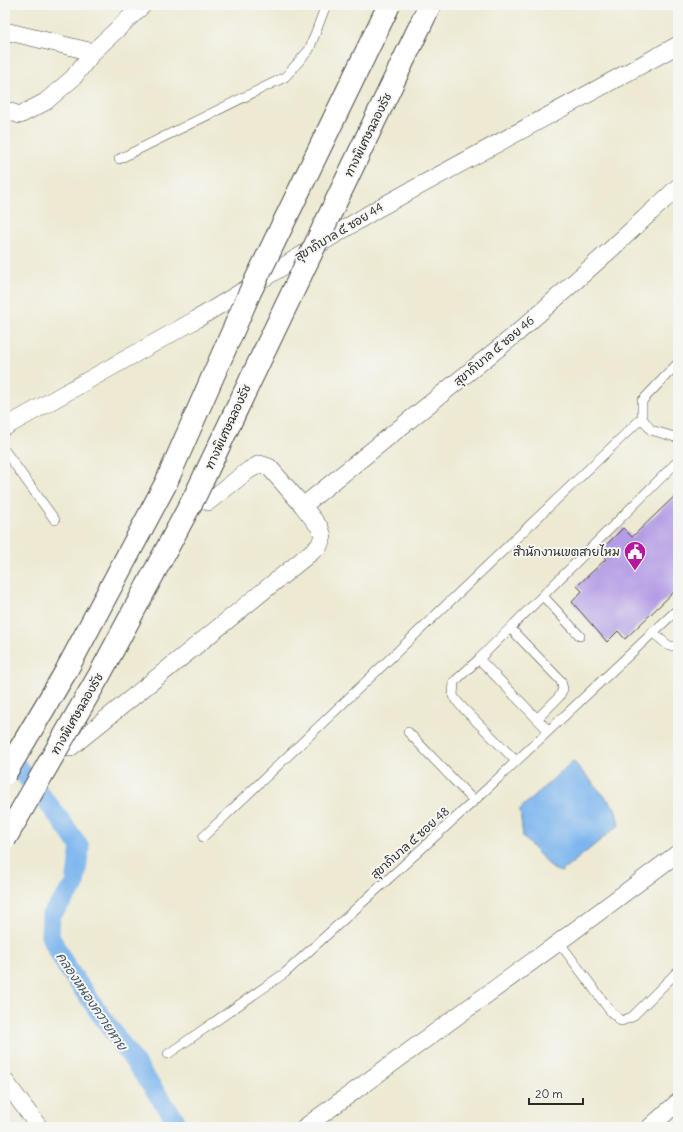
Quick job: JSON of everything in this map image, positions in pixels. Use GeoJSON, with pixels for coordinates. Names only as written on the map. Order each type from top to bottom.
{"type":"FeatureCollection","features":[{"type":"Feature","properties":{"kind":"highway"},"geometry":{"type":"LineString","coordinates":[[5,774],[65,673],[165,485],[250,292],[389,5]]}},
{"type":"Feature","properties":{"kind":"highway","name":"ทางพิเศษฉลองรัช"},"geometry":{"type":"LineString","coordinates":[[5,839],[100,674],[195,496],[430,5]]}},
{"type":"Feature","properties":{"kind":"street"},"geometry":{"type":"LineString","coordinates":[[5,110],[20,115],[46,102],[73,78],[93,52],[143,5]]}},
{"type":"Feature","properties":{"kind":"street"},"geometry":{"type":"LineString","coordinates":[[5,31],[93,52]]}},
{"type":"Feature","properties":{"kind":"street","name":"สุขาภิบาล ๕ ซอย 44"},"geometry":{"type":"LineString","coordinates":[[5,427],[197,319],[376,209],[678,45]]}},
{"type":"Feature","properties":{"kind":"street","name":"สุขาภิบาล ๕ ซอย 46"},"geometry":{"type":"LineString","coordinates":[[303,506],[516,334],[678,188]]}},
{"type":"Feature","properties":{"kind":"street"},"geometry":{"type":"LineString","coordinates":[[70,748],[319,546],[323,536],[320,528],[303,506],[269,467],[260,464],[249,470],[208,502]]}},
{"type":"Feature","properties":{"kind":"street"},"geometry":{"type":"LineString","coordinates":[[305,1127],[559,942],[678,852]]}},
{"type":"Feature","properties":{"kind":"street"},"geometry":{"type":"LineString","coordinates":[[5,1081],[39,1127]]}},
{"type":"Feature","properties":{"kind":"street"},"geometry":{"type":"LineString","coordinates":[[650,1127],[678,1102]]}},
{"type":"Feature","properties":{"kind":"lane"},"geometry":{"type":"LineString","coordinates":[[118,159],[285,77],[309,50],[326,5]]}},
{"type":"Feature","properties":{"kind":"lane"},"geometry":{"type":"LineString","coordinates":[[678,363],[642,401],[642,418],[651,430],[678,438]]}},
{"type":"Feature","properties":{"kind":"lane"},"geometry":{"type":"LineString","coordinates":[[203,837],[642,418]]}},
{"type":"Feature","properties":{"kind":"lane"},"geometry":{"type":"LineString","coordinates":[[5,451],[55,520]]}},
{"type":"Feature","properties":{"kind":"lane"},"geometry":{"type":"LineString","coordinates":[[516,760],[460,705],[453,696],[454,682],[543,596],[678,461]]}},
{"type":"Feature","properties":{"kind":"lane"},"geometry":{"type":"LineString","coordinates":[[543,596],[580,636]]}},
{"type":"Feature","properties":{"kind":"lane","name":"สุขาภิบาล ๕ ซอย 48"},"geometry":{"type":"LineString","coordinates":[[168,1054],[285,973],[474,801],[678,609]]}},
{"type":"Feature","properties":{"kind":"lane"},"geometry":{"type":"LineString","coordinates":[[510,628],[561,681],[563,689],[559,697],[538,718]]}},
{"type":"Feature","properties":{"kind":"lane"},"geometry":{"type":"LineString","coordinates":[[652,632],[669,646],[678,646]]}},
{"type":"Feature","properties":{"kind":"lane"},"geometry":{"type":"LineString","coordinates":[[479,659],[548,730]]}},
{"type":"Feature","properties":{"kind":"lane"},"geometry":{"type":"LineString","coordinates":[[408,732],[474,801]]}},
{"type":"Feature","properties":{"kind":"lane"},"geometry":{"type":"LineString","coordinates":[[559,942],[611,1012],[621,1021],[632,1017],[678,971]]}},
{"type":"Feature","properties":{"kind":"water"},"geometry":{"type":"Polygon","coordinates":[[[573,761],[615,808],[619,825],[561,872],[553,869],[523,837],[520,809],[573,761]]]}},
{"type":"Feature","properties":{"kind":"building","name":"สำนักงานเขตสายไหม"},"geometry":{"type":"Polygon","coordinates":[[[678,493],[678,588],[625,639],[618,631],[607,642],[572,602],[582,591],[577,586],[606,559],[599,552],[623,528],[632,537],[678,493]]]}},
{"type":"Feature","properties":{"kind":"waterway","name":"คลองหนองควายหาย"},"geometry":{"type":"LineString","coordinates":[[5,751],[54,811],[80,847],[75,885],[51,915],[50,936],[66,966],[175,1119],[179,1127]]}},
{"type":"Feature","properties":{"kind":"place","name":"สำนักงานเขตสายไหม"},"geometry":{"type":"Point","coordinates":[635,572]}}]}
